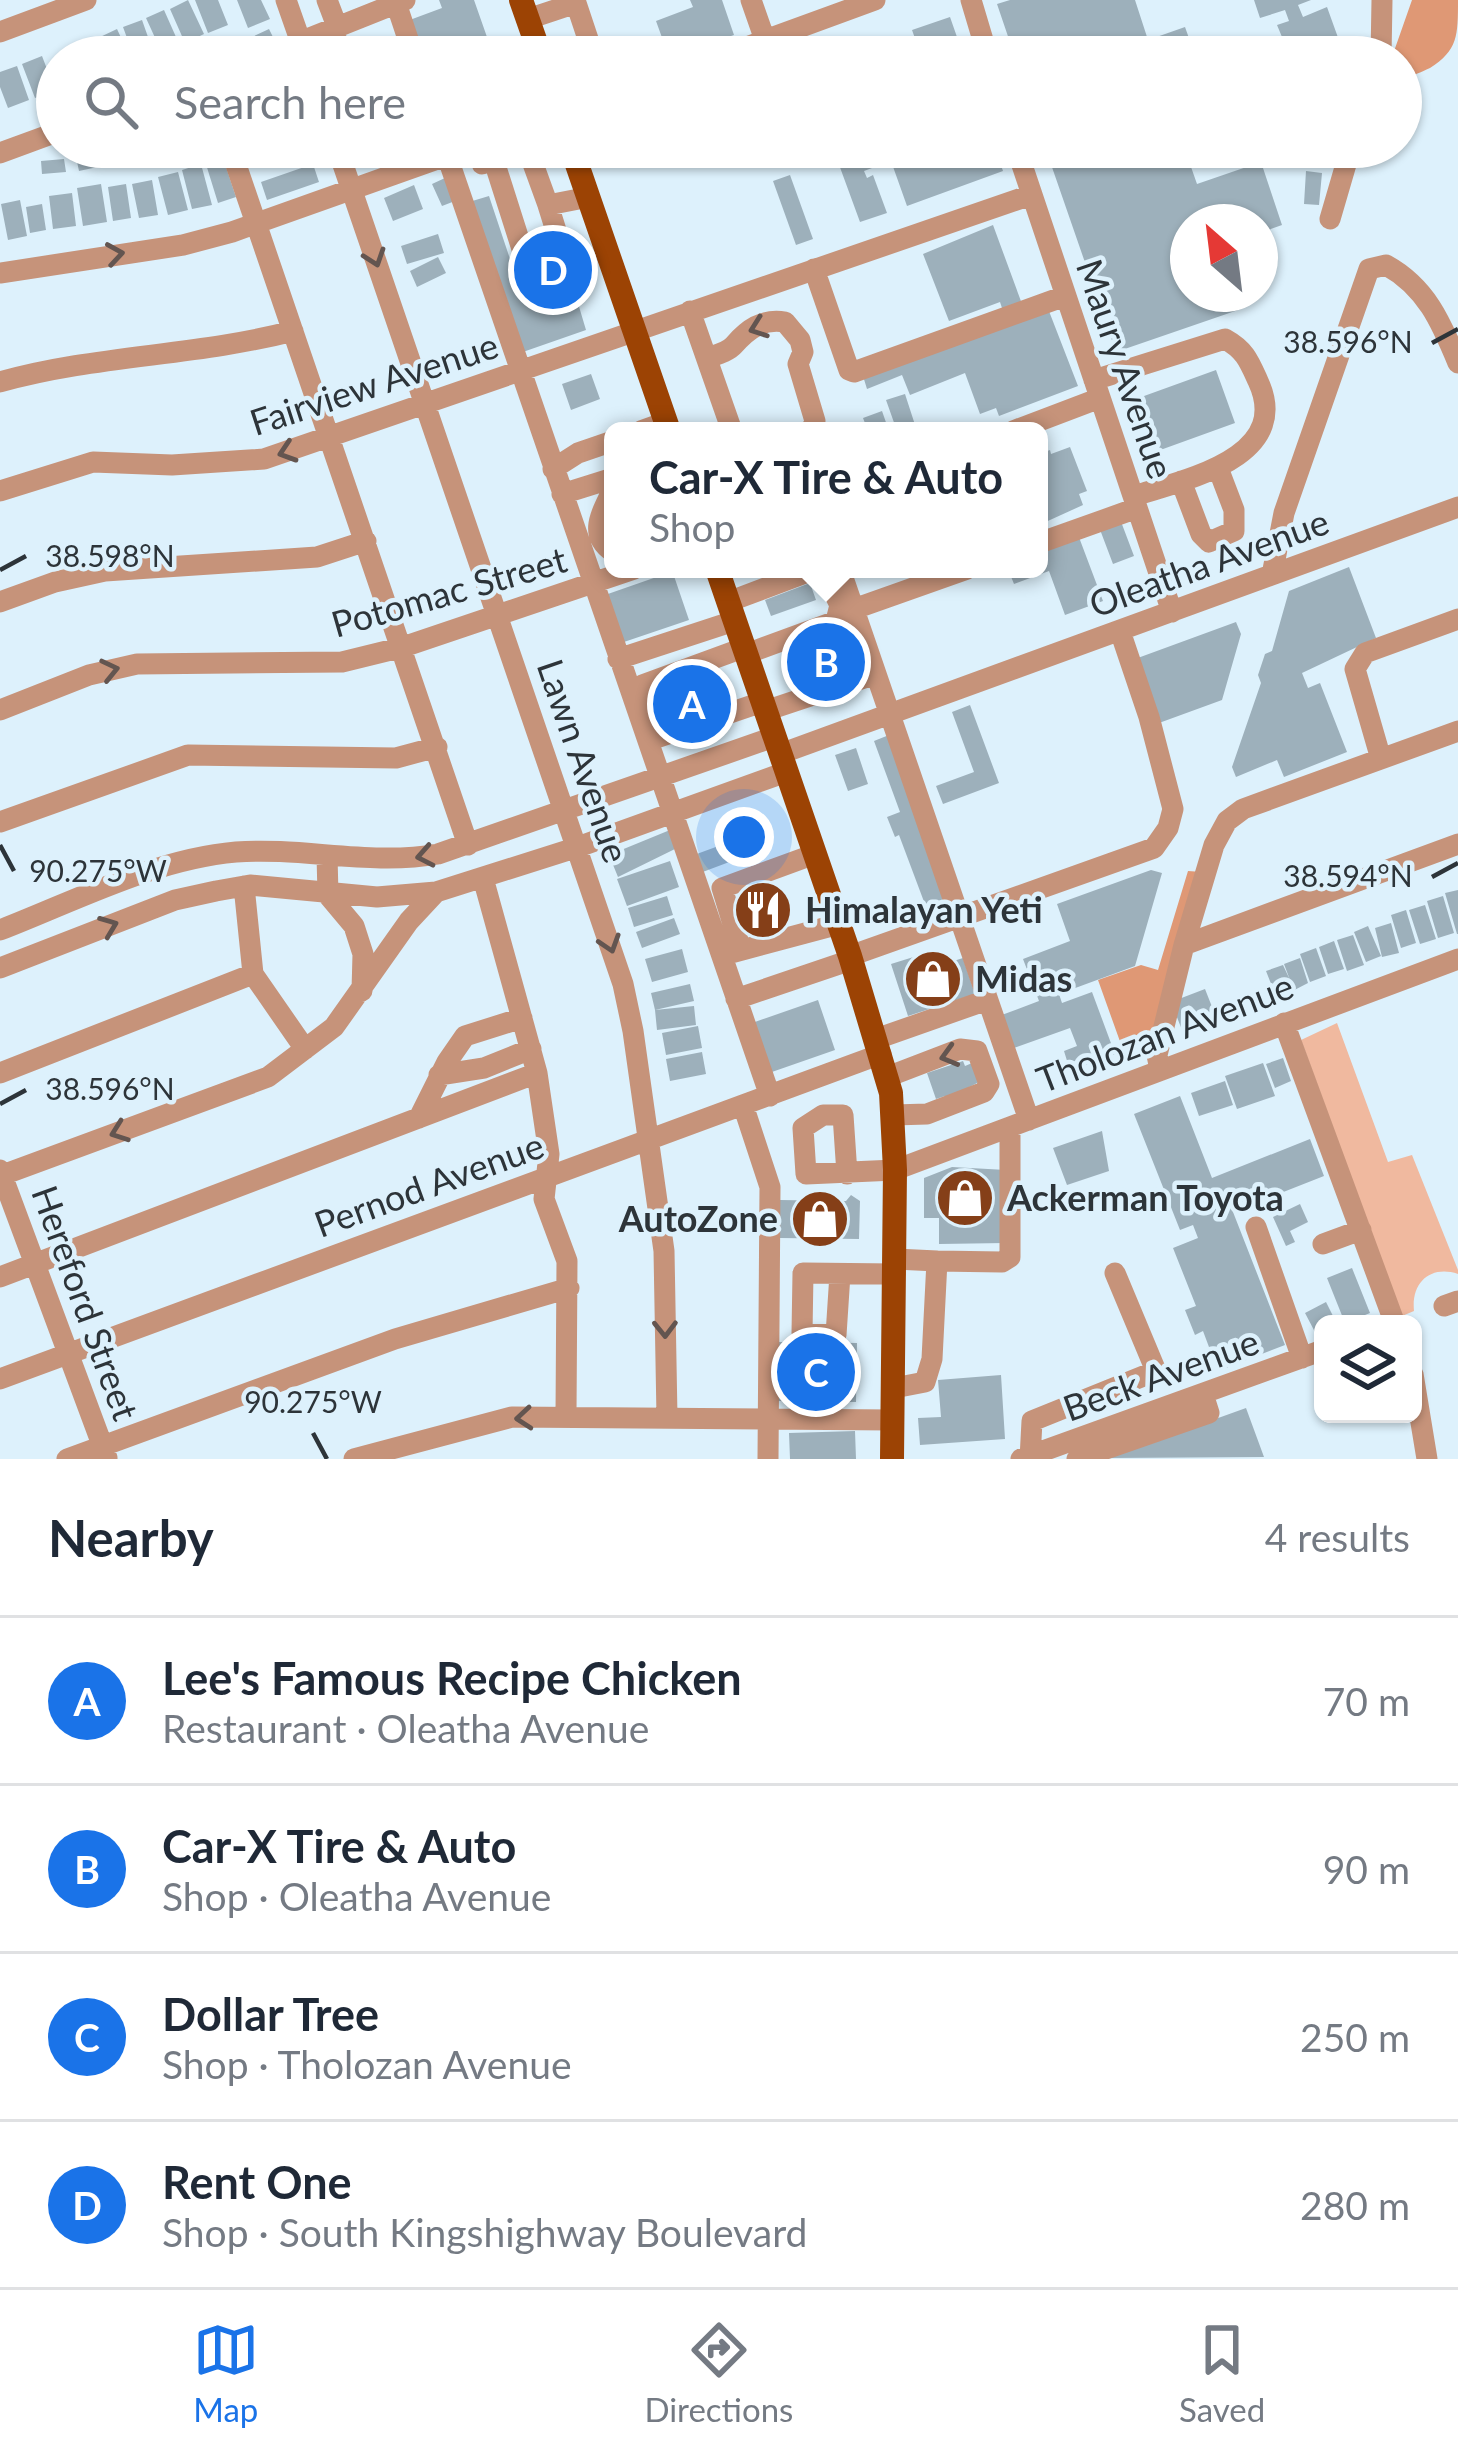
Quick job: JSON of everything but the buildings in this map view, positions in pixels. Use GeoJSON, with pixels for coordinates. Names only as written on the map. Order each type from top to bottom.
{"type":"FeatureCollection","features":[{"type":"Feature","properties":{"kind":"main road"},"geometry":{"type":"LineString","coordinates":[[579,168],[667,422]]}},
{"type":"Feature","properties":{"kind":"main road"},"geometry":{"type":"LineString","coordinates":[[720,578],[839,924],[894,1115],[892,1459]]}},
{"type":"Feature","properties":{"kind":"street"},"geometry":{"type":"LineString","coordinates":[[286,0],[299,36]]}},
{"type":"Feature","properties":{"kind":"street"},"geometry":{"type":"LineString","coordinates":[[327,0],[338,28]]}},
{"type":"Feature","properties":{"kind":"street"},"geometry":{"type":"LineString","coordinates":[[751,0],[764,36]]}},
{"type":"Feature","properties":{"kind":"street"},"geometry":{"type":"LineString","coordinates":[[776,36],[875,0]]}},
{"type":"Feature","properties":{"kind":"street"},"geometry":{"type":"LineString","coordinates":[[1381,36],[1382,0]]}},
{"type":"Feature","properties":{"kind":"street"},"geometry":{"type":"LineString","coordinates":[[0,32],[79,1]]}},
{"type":"Feature","properties":{"kind":"street"},"geometry":{"type":"LineString","coordinates":[[525,10],[575,2],[587,36]]}},
{"type":"Feature","properties":{"kind":"street"},"geometry":{"type":"LineString","coordinates":[[326,36],[388,5],[404,36]]}},
{"type":"Feature","properties":{"kind":"street"},"geometry":{"type":"LineString","coordinates":[[973,5],[982,36]]}},
{"type":"Feature","properties":{"kind":"street"},"geometry":{"type":"LineString","coordinates":[[0,153],[36,140]]}},
{"type":"Feature","properties":{"kind":"street"},"geometry":{"type":"LineString","coordinates":[[237,168],[468,845]]}},
{"type":"Feature","properties":{"kind":"street","name":"Lawn Avenue"},"geometry":{"type":"LineString","coordinates":[[344,168],[622,984],[664,1251],[667,1417]]}},
{"type":"Feature","properties":{"kind":"street"},"geometry":{"type":"LineString","coordinates":[[0,273],[183,244],[256,223],[405,168]]}},
{"type":"Feature","properties":{"kind":"street"},"geometry":{"type":"LineString","coordinates":[[452,168],[670,814],[730,953]]}},
{"type":"Feature","properties":{"kind":"street"},"geometry":{"type":"LineString","coordinates":[[499,168],[522,249],[558,237],[535,168]]}},
{"type":"Feature","properties":{"kind":"street","name":"Maury Avenue"},"geometry":{"type":"LineString","coordinates":[[1023,168],[1172,612]]}},
{"type":"Feature","properties":{"kind":"street"},"geometry":{"type":"LineString","coordinates":[[1330,220],[1345,168]]}},
{"type":"Feature","properties":{"kind":"street","name":"Fairview Avenue"},"geometry":{"type":"LineString","coordinates":[[0,491],[93,462],[172,465],[264,459],[1031,195]]}},
{"type":"Feature","properties":{"kind":"street"},"geometry":{"type":"LineString","coordinates":[[548,205],[589,196]]}},
{"type":"Feature","properties":{"kind":"street"},"geometry":{"type":"LineString","coordinates":[[1272,575],[1284,513],[1369,269],[1386,265],[1403,274],[1435,308],[1458,363]]}},
{"type":"Feature","properties":{"kind":"street"},"geometry":{"type":"LineString","coordinates":[[814,268],[849,370],[854,373],[1065,296]]}},
{"type":"Feature","properties":{"kind":"street"},"geometry":{"type":"LineString","coordinates":[[690,311],[730,422]]}},
{"type":"Feature","properties":{"kind":"street"},"geometry":{"type":"LineString","coordinates":[[707,358],[733,347],[739,335],[759,325],[785,322],[800,340],[803,352],[798,364],[815,422]]}},
{"type":"Feature","properties":{"kind":"street"},"geometry":{"type":"LineString","coordinates":[[0,382],[103,360],[234,344],[293,331]]}},
{"type":"Feature","properties":{"kind":"street"},"geometry":{"type":"LineString","coordinates":[[1031,422],[1097,389],[1225,340],[1244,349],[1263,391],[1264,420],[1250,445],[1230,463],[1048,539]]}},
{"type":"Feature","properties":{"kind":"street"},"geometry":{"type":"LineString","coordinates":[[553,469],[604,444]]}},
{"type":"Feature","properties":{"kind":"street"},"geometry":{"type":"LineString","coordinates":[[1181,481],[1204,540],[1209,542],[1234,531],[1234,510],[1218,468]]}},
{"type":"Feature","properties":{"kind":"street"},"geometry":{"type":"LineString","coordinates":[[562,494],[604,481]]}},
{"type":"Feature","properties":{"kind":"street","name":"Oleatha Avenue"},"geometry":{"type":"LineString","coordinates":[[0,968],[175,900],[244,886],[290,886],[328,895],[377,897],[436,892],[483,878],[670,814],[780,754],[1458,507]]}},
{"type":"Feature","properties":{"kind":"street"},"geometry":{"type":"LineString","coordinates":[[604,509],[596,526],[604,545]]}},
{"type":"Feature","properties":{"kind":"street"},"geometry":{"type":"LineString","coordinates":[[0,602],[55,582],[105,571],[317,557],[366,542]]}},
{"type":"Feature","properties":{"kind":"street","name":"Potomac Street"},"geometry":{"type":"LineString","coordinates":[[0,710],[89,675],[137,664],[342,662],[403,647],[609,578]]}},
{"type":"Feature","properties":{"kind":"street"},"geometry":{"type":"LineString","coordinates":[[618,659],[799,578]]}},
{"type":"Feature","properties":{"kind":"street"},"geometry":{"type":"LineString","coordinates":[[824,578],[840,605],[836,621],[642,685],[658,736],[876,674]]}},
{"type":"Feature","properties":{"kind":"street"},"geometry":{"type":"LineString","coordinates":[[840,1274],[937,1261],[1002,1262],[1010,1257],[1019,1124],[987,1000],[843,578]]}},
{"type":"Feature","properties":{"kind":"street"},"geometry":{"type":"LineString","coordinates":[[854,609],[942,578]]}},
{"type":"Feature","properties":{"kind":"street"},"geometry":{"type":"LineString","coordinates":[[1381,759],[1355,669],[1365,653],[1458,619]]}},
{"type":"Feature","properties":{"kind":"street"},"geometry":{"type":"LineString","coordinates":[[736,999],[1154,848],[1168,828],[1173,809],[1120,631]]}},
{"type":"Feature","properties":{"kind":"street"},"geometry":{"type":"LineString","coordinates":[[1160,1070],[1157,1054],[1184,944],[1221,829],[1243,809],[1458,731]]}},
{"type":"Feature","properties":{"kind":"street"},"geometry":{"type":"LineString","coordinates":[[0,822],[188,755],[396,758],[436,747]]}},
{"type":"Feature","properties":{"kind":"street","name":"Oleatha Avenue"},"geometry":{"type":"LineString","coordinates":[[0,930],[207,855],[281,851],[405,860],[468,845],[658,776],[780,754]]}},
{"type":"Feature","properties":{"kind":"street"},"geometry":{"type":"LineString","coordinates":[[1184,944],[1458,844]]}},
{"type":"Feature","properties":{"kind":"street"},"geometry":{"type":"LineString","coordinates":[[770,1096],[736,999],[722,887],[814,854]]}},
{"type":"Feature","properties":{"kind":"street"},"geometry":{"type":"LineString","coordinates":[[327,855],[328,895],[345,913],[363,954],[362,992]]}},
{"type":"Feature","properties":{"kind":"street"},"geometry":{"type":"LineString","coordinates":[[483,878],[537,1072],[549,1154],[544,1199],[567,1261],[566,1415]]}},
{"type":"Feature","properties":{"kind":"street"},"geometry":{"type":"LineString","coordinates":[[244,886],[253,974],[305,1049]]}},
{"type":"Feature","properties":{"kind":"street"},"geometry":{"type":"LineString","coordinates":[[1,1174],[268,1077],[334,1027],[409,921],[436,892]]}},
{"type":"Feature","properties":{"kind":"street"},"geometry":{"type":"LineString","coordinates":[[730,953],[839,924]]}},
{"type":"Feature","properties":{"kind":"street","name":"Tholozan Avenue"},"geometry":{"type":"LineString","coordinates":[[847,1174],[896,1170],[1458,959]]}},
{"type":"Feature","properties":{"kind":"street"},"geometry":{"type":"LineString","coordinates":[[0,1073],[253,974]]}},
{"type":"Feature","properties":{"kind":"street"},"geometry":{"type":"LineString","coordinates":[[881,1057],[987,1000]]}},
{"type":"Feature","properties":{"kind":"street"},"geometry":{"type":"LineString","coordinates":[[419,1118],[465,1036],[522,1018]]}},
{"type":"Feature","properties":{"kind":"street"},"geometry":{"type":"LineString","coordinates":[[1284,1023],[1391,1315]]}},
{"type":"Feature","properties":{"kind":"street"},"geometry":{"type":"LineString","coordinates":[[440,1075],[484,1068],[530,1049]]}},
{"type":"Feature","properties":{"kind":"street"},"geometry":{"type":"LineString","coordinates":[[881,1057],[977,1051],[989,1084],[984,1092],[927,1114],[894,1115]]}},
{"type":"Feature","properties":{"kind":"street","name":"Pernod Avenue"},"geometry":{"type":"LineString","coordinates":[[0,1379],[648,1138],[881,1057]]}},
{"type":"Feature","properties":{"kind":"street"},"geometry":{"type":"LineString","coordinates":[[0,1277],[537,1072]]}},
{"type":"Feature","properties":{"kind":"street"},"geometry":{"type":"LineString","coordinates":[[743,1105],[770,1187],[769,1459]]}},
{"type":"Feature","properties":{"kind":"street","name":"Hereford Street"},"geometry":{"type":"LineString","coordinates":[[1,1174],[105,1452]]}},
{"type":"Feature","properties":{"kind":"street"},"geometry":{"type":"LineString","coordinates":[[1256,1227],[1312,1354]]}},
{"type":"Feature","properties":{"kind":"street"},"geometry":{"type":"LineString","coordinates":[[1323,1244],[1361,1230]]}},
{"type":"Feature","properties":{"kind":"street"},"geometry":{"type":"LineString","coordinates":[[894,1388],[925,1382],[932,1359],[937,1261]]}},
{"type":"Feature","properties":{"kind":"street"},"geometry":{"type":"LineString","coordinates":[[1114,1273],[1174,1405]]}},
{"type":"Feature","properties":{"kind":"street"},"geometry":{"type":"LineString","coordinates":[[67,1459],[105,1452],[395,1339],[569,1288]]}},
{"type":"Feature","properties":{"kind":"street","name":"Beck Avenue"},"geometry":{"type":"LineString","coordinates":[[1027,1458],[1073,1454],[1174,1405],[1312,1354]]}},
{"type":"Feature","properties":{"kind":"street"},"geometry":{"type":"LineString","coordinates":[[1027,1458],[1032,1420],[1156,1371]]}},
{"type":"Feature","properties":{"kind":"street"},"geometry":{"type":"LineString","coordinates":[[1073,1454],[1209,1412],[1203,1394]]}},
{"type":"Feature","properties":{"kind":"street"},"geometry":{"type":"LineString","coordinates":[[354,1459],[512,1417],[892,1420]]}},
{"type":"Feature","properties":{"kind":"street"},"geometry":{"type":"LineString","coordinates":[[1421,1423],[1427,1459]]}},
{"type":"Feature","properties":{"kind":"shaded area"},"geometry":{"type":"Polygon","coordinates":[[[1412,0],[1458,0],[1457,33],[1451,48],[1430,68],[1422,71],[1422,36],[1399,36],[1412,0]]]}},
{"type":"Feature","properties":{"kind":"shaded area"},"geometry":{"type":"Polygon","coordinates":[[[1188,871],[1202,872],[1150,1054],[1127,1061],[1098,980],[1141,965],[1158,970],[1188,871]]]}},
{"type":"Feature","properties":{"kind":"shaded area"},"geometry":{"type":"Polygon","coordinates":[[[1337,1023],[1388,1162],[1412,1155],[1458,1270],[1458,1274],[1439,1272],[1425,1278],[1416,1292],[1414,1311],[1404,1315],[1402,1315],[1301,1040],[1337,1023]]]}},
{"type":"Feature","properties":{"kind":"place","name":"Rent One"},"geometry":{"type":"Point","coordinates":[553,270]}},
{"type":"Feature","properties":{"kind":"place","name":"Car-X Tire & Auto"},"geometry":{"type":"Point","coordinates":[826,662]}},
{"type":"Feature","properties":{"kind":"place","name":"Lee's Famous Recipe Chicken"},"geometry":{"type":"Point","coordinates":[692,704]}},
{"type":"Feature","properties":{"kind":"place","name":"Himalayan Yeti"},"geometry":{"type":"Point","coordinates":[763,910]}},
{"type":"Feature","properties":{"kind":"place","name":"Midas"},"geometry":{"type":"Point","coordinates":[933,979]}},
{"type":"Feature","properties":{"kind":"place","name":"Ackerman Toyota"},"geometry":{"type":"Point","coordinates":[965,1198]}},
{"type":"Feature","properties":{"kind":"place","name":"AutoZone"},"geometry":{"type":"Point","coordinates":[820,1219]}},
{"type":"Feature","properties":{"kind":"place","name":"Dollar Tree"},"geometry":{"type":"Point","coordinates":[816,1372]}}]}
